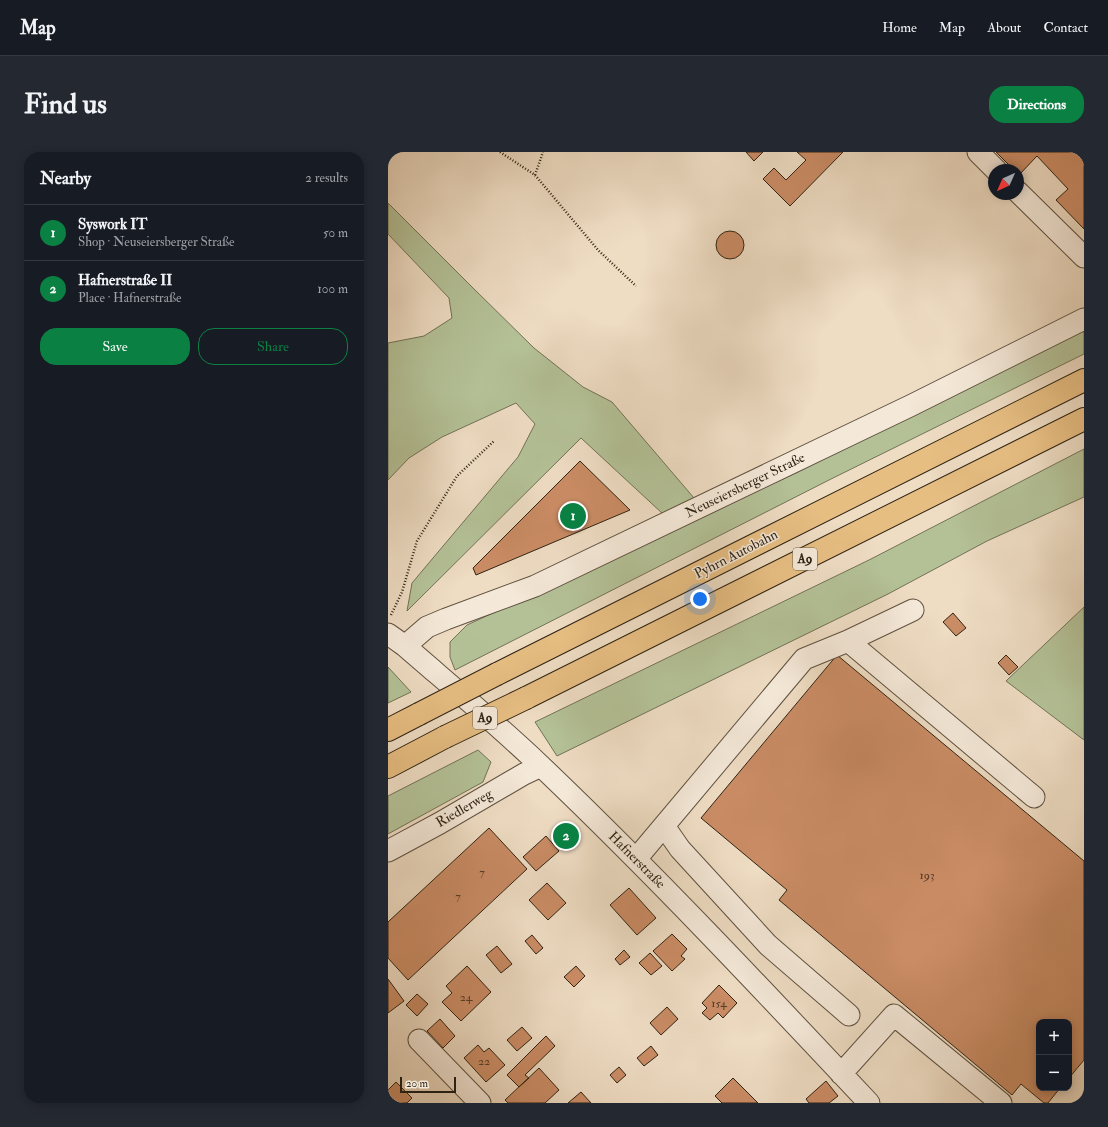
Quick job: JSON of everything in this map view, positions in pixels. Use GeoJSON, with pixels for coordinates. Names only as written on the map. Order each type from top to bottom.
{"type":"FeatureCollection","features":[{"type":"Feature","properties":{"kind":"highway","name":"Pyhrn Autobahn"},"geometry":{"type":"LineString","coordinates":[[388,730],[1084,380]]}},
{"type":"Feature","properties":{"kind":"highway","name":"A9"},"geometry":{"type":"LineString","coordinates":[[388,767],[445,737],[1084,419]]}},
{"type":"Feature","properties":{"kind":"street"},"geometry":{"type":"LineString","coordinates":[[978,152],[990,164]]}},
{"type":"Feature","properties":{"kind":"street"},"geometry":{"type":"LineString","coordinates":[[1024,198],[1084,257]]}},
{"type":"Feature","properties":{"kind":"street","name":"Neuseiersberger Straße"},"geometry":{"type":"LineString","coordinates":[[405,646],[427,627],[536,586],[905,408],[1084,319]]}},
{"type":"Feature","properties":{"kind":"street"},"geometry":{"type":"LineString","coordinates":[[636,859],[804,659],[848,641],[913,610]]}},
{"type":"Feature","properties":{"kind":"street","name":"Hafnerstraße"},"geometry":{"type":"LineString","coordinates":[[388,634],[405,646],[541,766],[706,930],[869,1103]]}},
{"type":"Feature","properties":{"kind":"street"},"geometry":{"type":"LineString","coordinates":[[848,641],[1034,797]]}},
{"type":"Feature","properties":{"kind":"street","name":"Riedlerweg"},"geometry":{"type":"LineString","coordinates":[[388,851],[440,823],[524,774],[541,766]]}},
{"type":"Feature","properties":{"kind":"street"},"geometry":{"type":"LineString","coordinates":[[664,826],[680,849],[768,946],[849,1015]]}},
{"type":"Feature","properties":{"kind":"street"},"geometry":{"type":"LineString","coordinates":[[841,1074],[894,1015],[1001,1103]]}},
{"type":"Feature","properties":{"kind":"street"},"geometry":{"type":"LineString","coordinates":[[419,1040],[480,1103]]}},
{"type":"Feature","properties":{"kind":"path"},"geometry":{"type":"LineString","coordinates":[[500,152],[535,175],[598,250],[636,286]]}},
{"type":"Feature","properties":{"kind":"path"},"geometry":{"type":"LineString","coordinates":[[535,175],[543,152]]}},
{"type":"Feature","properties":{"kind":"path"},"geometry":{"type":"LineString","coordinates":[[388,621],[402,592],[416,541],[457,476],[494,441]]}},
{"type":"Feature","properties":{"kind":"green space"},"geometry":{"type":"Polygon","coordinates":[[[388,203],[534,348],[583,387],[612,402],[694,498],[663,514],[581,438],[407,611],[412,583],[518,457],[535,424],[516,403],[442,437],[409,458],[388,480],[388,343],[424,336],[452,318],[449,298],[388,234],[388,203]]]}},
{"type":"Feature","properties":{"kind":"green space"},"geometry":{"type":"Polygon","coordinates":[[[1084,329],[1084,354],[831,479],[455,670],[450,657],[450,642],[467,625],[796,473],[1084,329]]]}},
{"type":"Feature","properties":{"kind":"green space"},"geometry":{"type":"Polygon","coordinates":[[[1084,449],[1084,497],[987,541],[888,594],[557,756],[535,722],[869,560],[1084,449]]]}},
{"type":"Feature","properties":{"kind":"green space"},"geometry":{"type":"Polygon","coordinates":[[[1084,607],[1084,740],[1006,681],[1084,607]]]}},
{"type":"Feature","properties":{"kind":"green space"},"geometry":{"type":"Polygon","coordinates":[[[388,667],[411,692],[388,703],[388,667]]]}},
{"type":"Feature","properties":{"kind":"green space"},"geometry":{"type":"Polygon","coordinates":[[[478,750],[491,762],[483,782],[388,834],[388,796],[478,750]]]}},
{"type":"Feature","properties":{"kind":"building"},"geometry":{"type":"Polygon","coordinates":[[[746,152],[763,152],[754,161],[746,152]]]}},
{"type":"Feature","properties":{"kind":"building"},"geometry":{"type":"Polygon","coordinates":[[[797,152],[843,152],[790,206],[763,179],[774,168],[786,180],[806,160],[797,152]]]}},
{"type":"Feature","properties":{"kind":"building"},"geometry":{"type":"Polygon","coordinates":[[[996,152],[1081,152],[1084,155],[1084,229],[1056,200],[1068,189],[1037,156],[1024,170],[1024,164],[1008,164],[996,152]]]}},
{"type":"Feature","properties":{"kind":"building"},"geometry":{"type":"Polygon","coordinates":[[[730,231],[740,235],[744,245],[740,255],[730,259],[720,255],[716,245],[720,235],[730,231]]]}},
{"type":"Feature","properties":{"kind":"building"},"geometry":{"type":"Polygon","coordinates":[[[580,461],[630,510],[476,575],[473,568],[580,461]]]}},
{"type":"Feature","properties":{"kind":"building"},"geometry":{"type":"Polygon","coordinates":[[[953,613],[966,628],[956,636],[943,622],[953,613]]]}},
{"type":"Feature","properties":{"kind":"building"},"geometry":{"type":"Polygon","coordinates":[[[837,655],[1084,861],[1084,1060],[1072,1074],[1072,1019],[1036,1019],[1036,1091],[1058,1091],[1048,1103],[1044,1103],[1021,1084],[1012,1095],[779,900],[787,890],[701,818],[837,655]]]}},
{"type":"Feature","properties":{"kind":"building"},"geometry":{"type":"Polygon","coordinates":[[[1006,655],[1018,667],[1009,675],[998,663],[1006,655]]]}},
{"type":"Feature","properties":{"kind":"building"},"geometry":{"type":"Polygon","coordinates":[[[568,825],[577,836],[565,846],[556,836],[568,825]]]}},
{"type":"Feature","properties":{"kind":"building"},"geometry":{"type":"Polygon","coordinates":[[[489,828],[527,869],[408,980],[388,958],[388,922],[489,828]]]}},
{"type":"Feature","properties":{"kind":"building"},"geometry":{"type":"Polygon","coordinates":[[[546,836],[559,851],[536,871],[523,857],[546,836]]]}},
{"type":"Feature","properties":{"kind":"building"},"geometry":{"type":"Polygon","coordinates":[[[547,883],[566,903],[548,920],[529,900],[547,883]]]}},
{"type":"Feature","properties":{"kind":"building"},"geometry":{"type":"Polygon","coordinates":[[[629,888],[656,918],[637,935],[610,905],[629,888]]]}},
{"type":"Feature","properties":{"kind":"building"},"geometry":{"type":"Polygon","coordinates":[[[672,934],[687,949],[681,956],[685,959],[672,971],[653,951],[672,934]]]}},
{"type":"Feature","properties":{"kind":"building"},"geometry":{"type":"Polygon","coordinates":[[[532,935],[543,948],[536,954],[525,941],[532,935]]]}},
{"type":"Feature","properties":{"kind":"building"},"geometry":{"type":"Polygon","coordinates":[[[497,946],[512,964],[501,973],[486,955],[497,946]]]}},
{"type":"Feature","properties":{"kind":"building"},"geometry":{"type":"Polygon","coordinates":[[[624,950],[630,957],[620,965],[615,959],[624,950]]]}},
{"type":"Feature","properties":{"kind":"building"},"geometry":{"type":"Polygon","coordinates":[[[650,953],[662,966],[651,975],[639,963],[650,953]]]}},
{"type":"Feature","properties":{"kind":"building"},"geometry":{"type":"Polygon","coordinates":[[[467,966],[491,992],[461,1021],[442,1002],[452,993],[446,986],[467,966]]]}},
{"type":"Feature","properties":{"kind":"building"},"geometry":{"type":"Polygon","coordinates":[[[576,966],[585,976],[574,987],[564,977],[576,966]]]}},
{"type":"Feature","properties":{"kind":"building"},"geometry":{"type":"Polygon","coordinates":[[[388,979],[404,1001],[388,1013],[388,979]]]}},
{"type":"Feature","properties":{"kind":"building"},"geometry":{"type":"Polygon","coordinates":[[[719,985],[737,1003],[723,1018],[718,1013],[710,1020],[702,1013],[707,1008],[702,1003],[719,985]]]}},
{"type":"Feature","properties":{"kind":"building"},"geometry":{"type":"Polygon","coordinates":[[[417,994],[428,1004],[417,1016],[406,1005],[417,994]]]}},
{"type":"Feature","properties":{"kind":"building"},"geometry":{"type":"Polygon","coordinates":[[[667,1007],[678,1019],[661,1035],[650,1023],[667,1007]]]}},
{"type":"Feature","properties":{"kind":"building"},"geometry":{"type":"Polygon","coordinates":[[[440,1019],[455,1036],[443,1048],[427,1031],[440,1019]]]}},
{"type":"Feature","properties":{"kind":"building"},"geometry":{"type":"Polygon","coordinates":[[[522,1027],[532,1038],[517,1051],[507,1040],[522,1027]]]}},
{"type":"Feature","properties":{"kind":"building"},"geometry":{"type":"Polygon","coordinates":[[[546,1036],[555,1046],[525,1075],[529,1078],[519,1087],[507,1075],[546,1036]]]}},
{"type":"Feature","properties":{"kind":"building"},"geometry":{"type":"Polygon","coordinates":[[[478,1045],[484,1052],[489,1048],[505,1065],[486,1082],[464,1058],[478,1045]]]}},
{"type":"Feature","properties":{"kind":"building"},"geometry":{"type":"Polygon","coordinates":[[[651,1046],[658,1055],[644,1066],[637,1058],[651,1046]]]}},
{"type":"Feature","properties":{"kind":"building"},"geometry":{"type":"Polygon","coordinates":[[[619,1067],[626,1075],[617,1083],[610,1075],[619,1067]]]}},
{"type":"Feature","properties":{"kind":"building"},"geometry":{"type":"Polygon","coordinates":[[[539,1068],[559,1090],[545,1103],[508,1103],[505,1100],[539,1068]]]}},
{"type":"Feature","properties":{"kind":"building"},"geometry":{"type":"Polygon","coordinates":[[[733,1078],[758,1103],[722,1103],[715,1096],[733,1078]]]}},
{"type":"Feature","properties":{"kind":"building"},"geometry":{"type":"Polygon","coordinates":[[[826,1081],[838,1096],[829,1103],[809,1103],[806,1099],[826,1081]]]}},
{"type":"Feature","properties":{"kind":"building"},"geometry":{"type":"Polygon","coordinates":[[[396,1082],[412,1098],[407,1103],[388,1103],[388,1090],[396,1082]]]}},
{"type":"Feature","properties":{"kind":"building"},"geometry":{"type":"Polygon","coordinates":[[[581,1092],[591,1103],[568,1103],[581,1092]]]}},
{"type":"Feature","properties":{"kind":"place","name":"Syswork IT"},"geometry":{"type":"Point","coordinates":[573,516]}},
{"type":"Feature","properties":{"kind":"place","name":"Hafnerstraße II"},"geometry":{"type":"Point","coordinates":[566,836]}}]}
